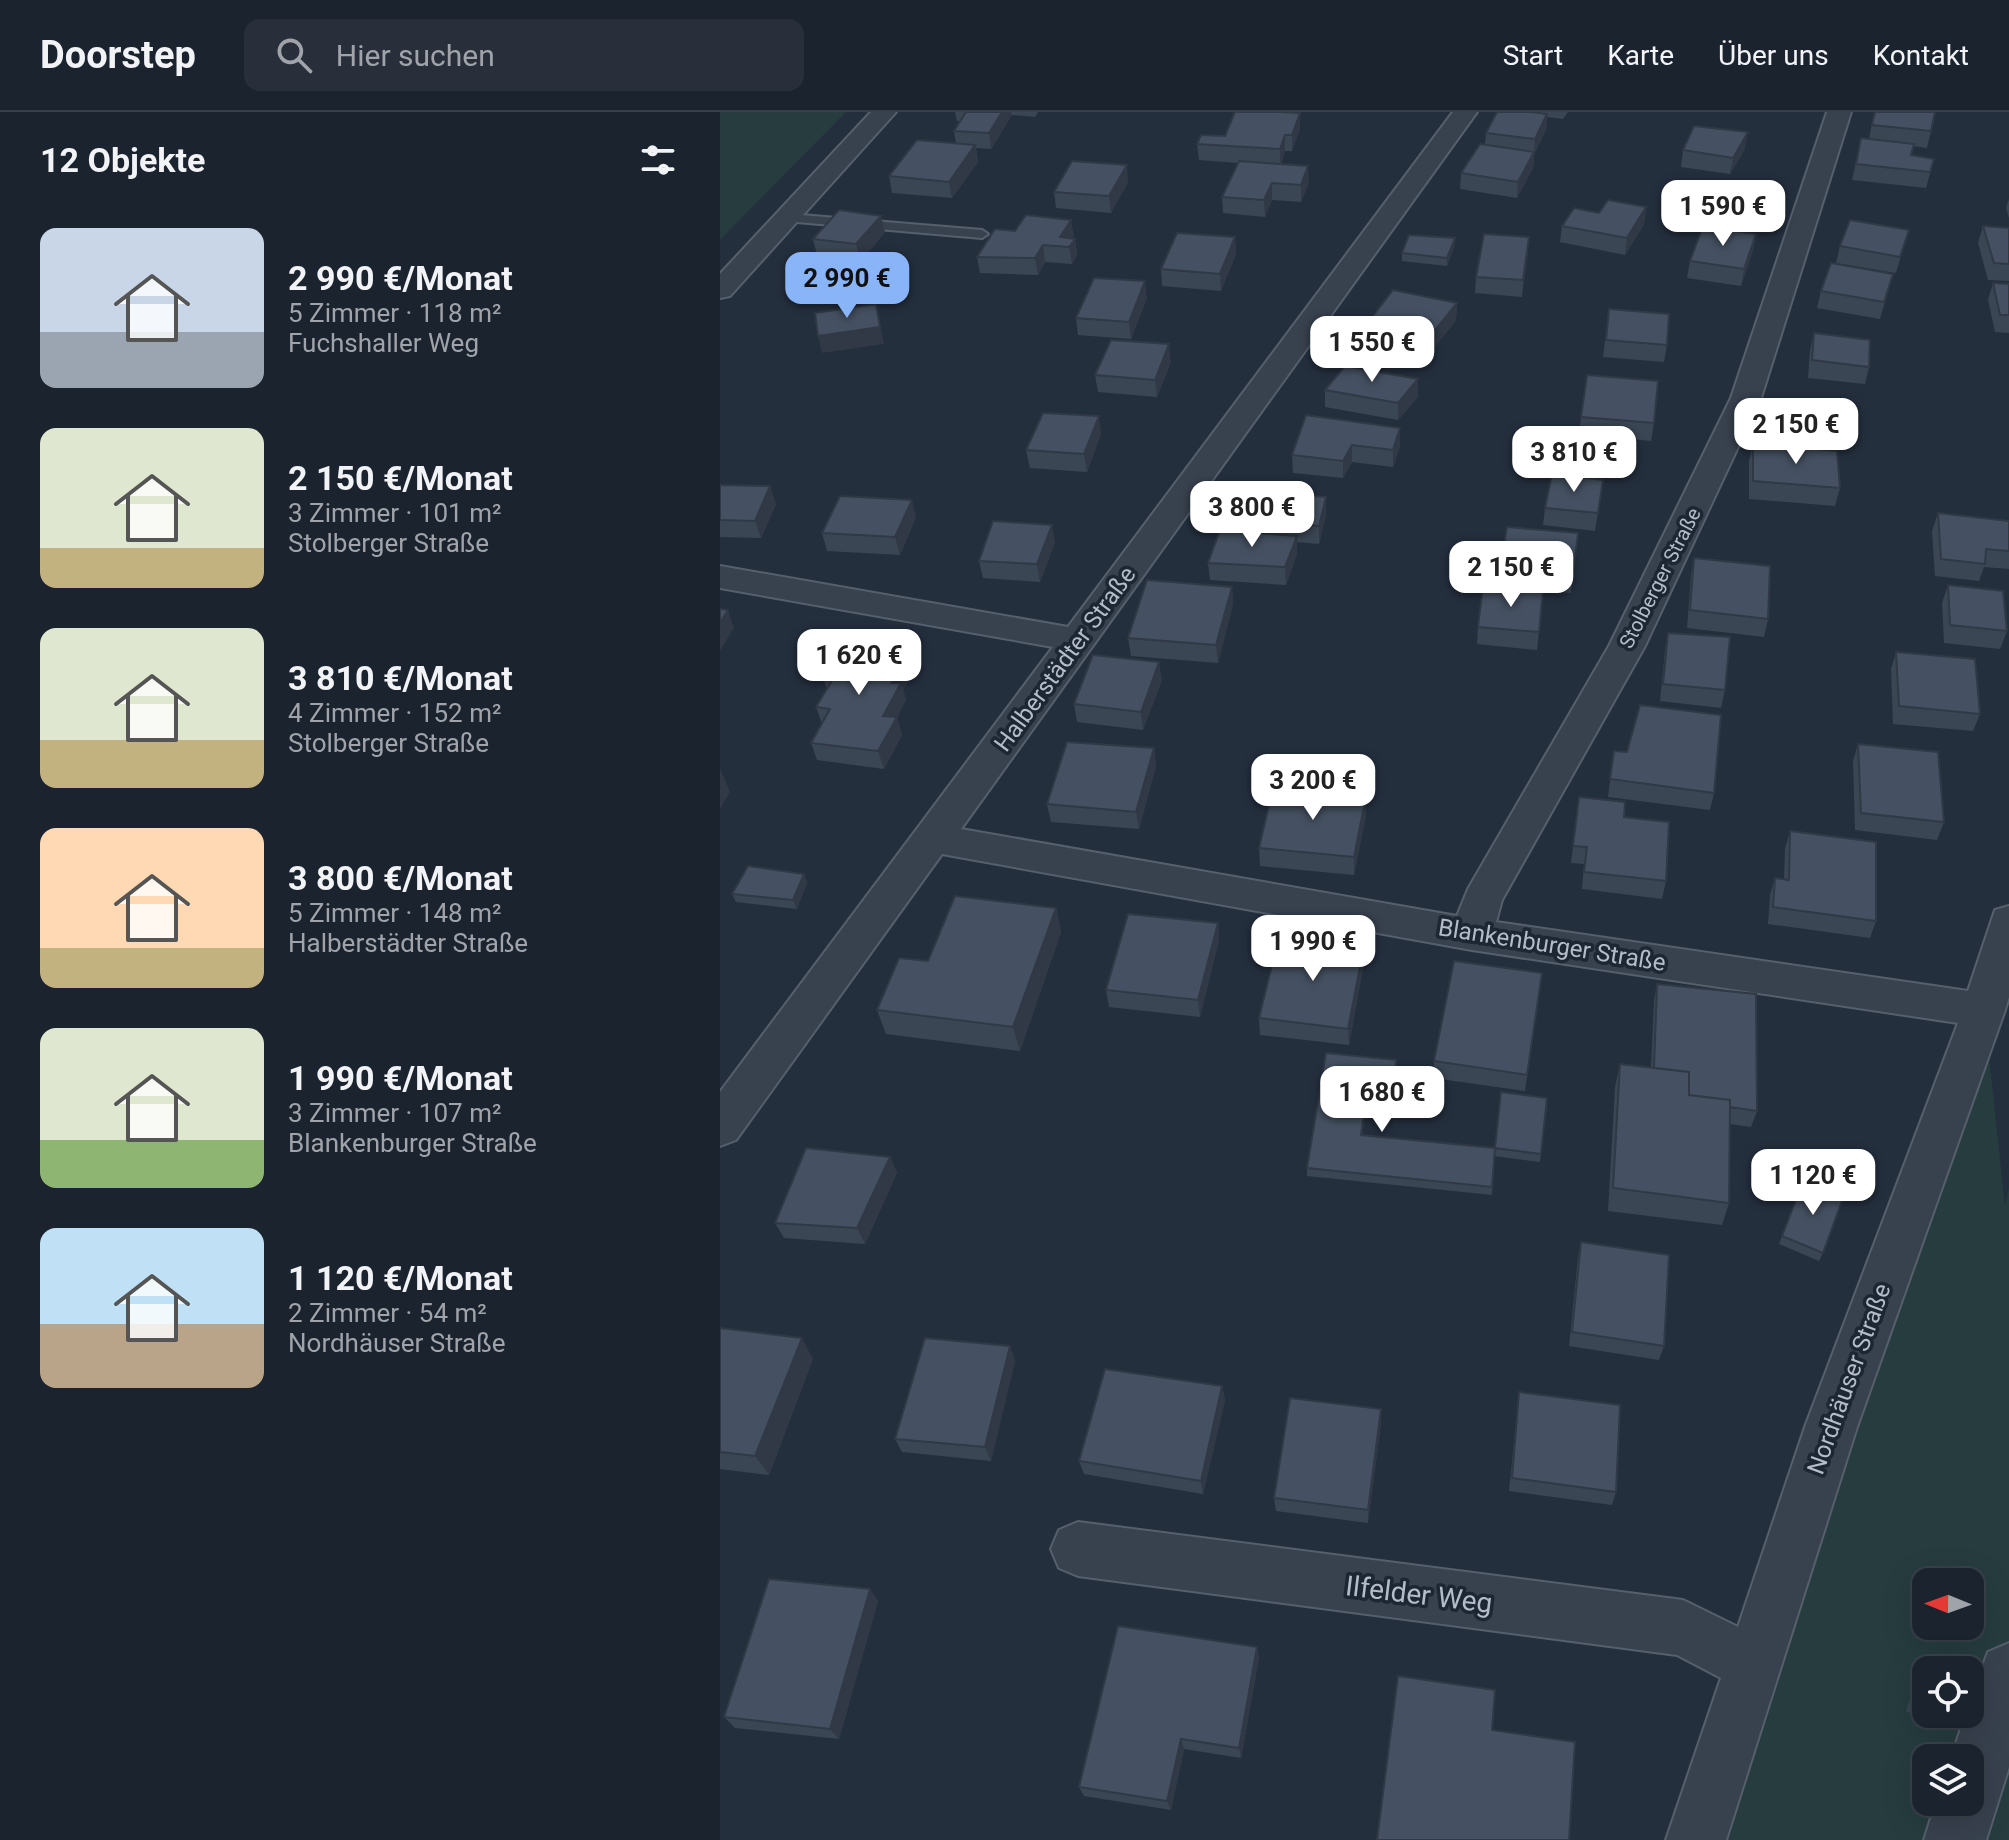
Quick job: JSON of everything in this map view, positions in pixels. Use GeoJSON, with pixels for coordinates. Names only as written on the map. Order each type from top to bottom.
{"type":"FeatureCollection","features":[{"type":"Feature","properties":{"kind":"street"},"geometry":{"type":"LineString","coordinates":[[720,290],[884,112]]}},
{"type":"Feature","properties":{"kind":"street","name":"Halberstädter Straße"},"geometry":{"type":"LineString","coordinates":[[720,1127],[1465,112]]}},
{"type":"Feature","properties":{"kind":"street","name":"Stolberger Straße"},"geometry":{"type":"LineString","coordinates":[[1472,934],[1482,900],[1627,646],[1746,398],[1839,112]]}},
{"type":"Feature","properties":{"kind":"street"},"geometry":{"type":"LineString","coordinates":[[720,577],[1079,640]]}},
{"type":"Feature","properties":{"kind":"street","name":"Blankenburger Straße"},"geometry":{"type":"LineString","coordinates":[[933,838],[1472,934],[1984,1010]]}},
{"type":"Feature","properties":{"kind":"street","name":"Nordhäuser Straße"},"geometry":{"type":"LineString","coordinates":[[1696,1840],[1831,1427],[1984,1010],[2009,921]]}},
{"type":"Feature","properties":{"kind":"street","name":"Ilfelder Weg"},"geometry":{"type":"LineString","coordinates":[[1078,1549],[1683,1628],[1752,1664]]}},
{"type":"Feature","properties":{"kind":"street"},"geometry":{"type":"LineString","coordinates":[[1984,1750],[2009,1673]]}},
{"type":"Feature","properties":{"kind":"street"},"geometry":{"type":"LineString","coordinates":[[1955,1840],[1963,1816]]}},
{"type":"Feature","properties":{"kind":"lane"},"geometry":{"type":"LineString","coordinates":[[789,218],[982,234]]}},
{"type":"Feature","properties":{"kind":"green space"},"geometry":{"type":"Polygon","coordinates":[[[720,112],[846,112],[720,240],[720,112]]]}},
{"type":"Feature","properties":{"kind":"green space"},"geometry":{"type":"Polygon","coordinates":[[[1984,1010],[2005,1206],[2009,1188],[2009,1840],[1696,1840],[1984,1010]]]}},
{"type":"Feature","properties":{"kind":"building"},"geometry":{"type":"Polygon","coordinates":[[[966,112],[1002,112],[989,133],[954,131],[966,112]]]}},
{"type":"Feature","properties":{"kind":"building"},"geometry":{"type":"Polygon","coordinates":[[[1235,112],[1300,113],[1292,135],[1285,135],[1280,149],[1197,144],[1201,135],[1225,136],[1235,112]]]}},
{"type":"Feature","properties":{"kind":"building"},"geometry":{"type":"Polygon","coordinates":[[[1497,112],[1547,114],[1535,139],[1486,133],[1497,112]]]}},
{"type":"Feature","properties":{"kind":"building"},"geometry":{"type":"Polygon","coordinates":[[[1875,112],[1935,112],[1931,131],[1872,125],[1875,112]]]}},
{"type":"Feature","properties":{"kind":"building"},"geometry":{"type":"Polygon","coordinates":[[[1694,126],[1748,132],[1733,158],[1683,150],[1694,126]]]}},
{"type":"Feature","properties":{"kind":"building"},"geometry":{"type":"Polygon","coordinates":[[[1861,138],[1914,144],[1911,155],[1934,159],[1930,172],[1856,164],[1861,138]]]}},
{"type":"Feature","properties":{"kind":"building"},"geometry":{"type":"Polygon","coordinates":[[[917,140],[975,145],[949,182],[889,176],[917,140]]]}},
{"type":"Feature","properties":{"kind":"building"},"geometry":{"type":"Polygon","coordinates":[[[1480,144],[1534,152],[1518,182],[1461,173],[1480,144]]]}},
{"type":"Feature","properties":{"kind":"building"},"geometry":{"type":"Polygon","coordinates":[[[1072,161],[1127,165],[1109,196],[1054,192],[1072,161]]]}},
{"type":"Feature","properties":{"kind":"building"},"geometry":{"type":"Polygon","coordinates":[[[1239,161],[1308,166],[1301,185],[1272,183],[1264,200],[1222,197],[1239,161]]]}},
{"type":"Feature","properties":{"kind":"building"},"geometry":{"type":"Polygon","coordinates":[[[1608,200],[1646,207],[1627,238],[1562,226],[1574,208],[1599,213],[1608,200]]]}},
{"type":"Feature","properties":{"kind":"building"},"geometry":{"type":"Polygon","coordinates":[[[839,210],[881,216],[856,244],[813,239],[839,210]]]}},
{"type":"Feature","properties":{"kind":"building"},"geometry":{"type":"Polygon","coordinates":[[[1026,215],[1071,220],[1060,237],[1075,239],[1069,247],[1043,245],[1035,258],[977,257],[995,229],[1015,231],[1026,215]]]}},
{"type":"Feature","properties":{"kind":"building"},"geometry":{"type":"Polygon","coordinates":[[[1850,220],[1909,230],[1900,257],[1840,246],[1850,220]]]}},
{"type":"Feature","properties":{"kind":"building"},"geometry":{"type":"Polygon","coordinates":[[[1703,226],[1756,234],[1744,269],[1690,261],[1703,226]]]}},
{"type":"Feature","properties":{"kind":"building"},"geometry":{"type":"Polygon","coordinates":[[[1983,226],[2009,228],[2009,264],[1994,263],[1983,226]]]}},
{"type":"Feature","properties":{"kind":"building"},"geometry":{"type":"Polygon","coordinates":[[[1177,233],[1235,237],[1220,274],[1161,269],[1177,233]]]}},
{"type":"Feature","properties":{"kind":"building"},"geometry":{"type":"Polygon","coordinates":[[[1484,234],[1529,237],[1523,280],[1476,277],[1484,234]]]}},
{"type":"Feature","properties":{"kind":"building"},"geometry":{"type":"Polygon","coordinates":[[[1409,235],[1455,238],[1447,258],[1402,253],[1409,235]]]}},
{"type":"Feature","properties":{"kind":"building"},"geometry":{"type":"Polygon","coordinates":[[[1831,263],[1893,274],[1884,302],[1821,291],[1831,263]]]}},
{"type":"Feature","properties":{"kind":"building"},"geometry":{"type":"Polygon","coordinates":[[[1094,278],[1145,281],[1129,322],[1076,318],[1094,278]]]}},
{"type":"Feature","properties":{"kind":"building"},"geometry":{"type":"Polygon","coordinates":[[[1993,283],[2009,284],[2009,315],[2000,315],[1993,283]]]}},
{"type":"Feature","properties":{"kind":"building"},"geometry":{"type":"Polygon","coordinates":[[[1393,290],[1457,303],[1428,339],[1366,325],[1393,290]]]}},
{"type":"Feature","properties":{"kind":"building"},"geometry":{"type":"Polygon","coordinates":[[[876,304],[880,327],[818,336],[815,313],[876,304]]]}},
{"type":"Feature","properties":{"kind":"building"},"geometry":{"type":"Polygon","coordinates":[[[1609,309],[1669,314],[1667,345],[1606,340],[1609,309]]]}},
{"type":"Feature","properties":{"kind":"building"},"geometry":{"type":"Polygon","coordinates":[[[1814,333],[1870,340],[1869,367],[1812,360],[1814,333]]]}},
{"type":"Feature","properties":{"kind":"building"},"geometry":{"type":"Polygon","coordinates":[[[1111,340],[1169,344],[1155,380],[1095,375],[1111,340]]]}},
{"type":"Feature","properties":{"kind":"building"},"geometry":{"type":"Polygon","coordinates":[[[1345,366],[1418,379],[1398,403],[1325,390],[1345,366]]]}},
{"type":"Feature","properties":{"kind":"building"},"geometry":{"type":"Polygon","coordinates":[[[1587,375],[1658,381],[1654,423],[1581,417],[1587,375]]]}},
{"type":"Feature","properties":{"kind":"building"},"geometry":{"type":"Polygon","coordinates":[[[1043,413],[1099,416],[1084,454],[1026,450],[1043,413]]]}},
{"type":"Feature","properties":{"kind":"building"},"geometry":{"type":"Polygon","coordinates":[[[1306,415],[1400,428],[1393,450],[1352,445],[1343,461],[1292,455],[1306,415]]]}},
{"type":"Feature","properties":{"kind":"building"},"geometry":{"type":"Polygon","coordinates":[[[1753,444],[1837,451],[1840,488],[1753,481],[1753,444]]]}},
{"type":"Feature","properties":{"kind":"building"},"geometry":{"type":"Polygon","coordinates":[[[1552,474],[1603,480],[1598,513],[1545,508],[1552,474]]]}},
{"type":"Feature","properties":{"kind":"building"},"geometry":{"type":"Polygon","coordinates":[[[720,485],[770,486],[755,521],[720,520],[720,485]]]}},
{"type":"Feature","properties":{"kind":"building"},"geometry":{"type":"Polygon","coordinates":[[[1241,490],[1326,497],[1319,526],[1232,519],[1241,490]]]}},
{"type":"Feature","properties":{"kind":"building"},"geometry":{"type":"Polygon","coordinates":[[[840,496],[912,500],[895,537],[822,533],[840,496]]]}},
{"type":"Feature","properties":{"kind":"building"},"geometry":{"type":"Polygon","coordinates":[[[1938,513],[2009,521],[2009,551],[1986,549],[1985,564],[1941,559],[1938,513]]]}},
{"type":"Feature","properties":{"kind":"building"},"geometry":{"type":"Polygon","coordinates":[[[993,521],[1052,525],[1037,564],[979,561],[993,521]]]}},
{"type":"Feature","properties":{"kind":"building"},"geometry":{"type":"Polygon","coordinates":[[[1507,527],[1578,533],[1573,575],[1500,568],[1507,527]]]}},
{"type":"Feature","properties":{"kind":"building"},"geometry":{"type":"Polygon","coordinates":[[[1220,530],[1297,536],[1285,567],[1208,563],[1220,530]]]}},
{"type":"Feature","properties":{"kind":"building"},"geometry":{"type":"Polygon","coordinates":[[[1694,558],[1770,566],[1768,619],[1690,610],[1694,558]]]}},
{"type":"Feature","properties":{"kind":"building"},"geometry":{"type":"Polygon","coordinates":[[[1147,580],[1232,587],[1216,645],[1128,638],[1147,580]]]}},
{"type":"Feature","properties":{"kind":"building"},"geometry":{"type":"Polygon","coordinates":[[[1948,585],[2003,591],[2007,631],[1950,625],[1948,585]]]}},
{"type":"Feature","properties":{"kind":"building"},"geometry":{"type":"Polygon","coordinates":[[[1483,586],[1543,591],[1539,632],[1478,627],[1483,586]]]}},
{"type":"Feature","properties":{"kind":"building"},"geometry":{"type":"Polygon","coordinates":[[[720,609],[728,610],[720,623],[720,609]]]}},
{"type":"Feature","properties":{"kind":"building"},"geometry":{"type":"Polygon","coordinates":[[[1668,633],[1730,637],[1725,690],[1663,684],[1668,633]]]}},
{"type":"Feature","properties":{"kind":"building"},"geometry":{"type":"Polygon","coordinates":[[[840,643],[909,653],[892,683],[901,683],[883,716],[897,717],[878,751],[811,743],[830,709],[816,707],[836,674],[821,673],[840,643]]]}},
{"type":"Feature","properties":{"kind":"building"},"geometry":{"type":"Polygon","coordinates":[[[1896,652],[1975,659],[1980,714],[1899,706],[1896,652]]]}},
{"type":"Feature","properties":{"kind":"building"},"geometry":{"type":"Polygon","coordinates":[[[1093,655],[1159,662],[1141,712],[1074,704],[1093,655]]]}},
{"type":"Feature","properties":{"kind":"building"},"geometry":{"type":"Polygon","coordinates":[[[1640,705],[1721,715],[1714,793],[1610,779],[1614,751],[1627,752],[1640,705]]]}},
{"type":"Feature","properties":{"kind":"building"},"geometry":{"type":"Polygon","coordinates":[[[1067,742],[1154,748],[1136,812],[1047,804],[1067,742]]]}},
{"type":"Feature","properties":{"kind":"building"},"geometry":{"type":"Polygon","coordinates":[[[1858,744],[1938,752],[1944,822],[1861,813],[1858,744]]]}},
{"type":"Feature","properties":{"kind":"building"},"geometry":{"type":"Polygon","coordinates":[[[1273,788],[1366,796],[1354,857],[1259,848],[1273,788]]]}},
{"type":"Feature","properties":{"kind":"building"},"geometry":{"type":"Polygon","coordinates":[[[1579,797],[1625,802],[1624,817],[1669,822],[1666,881],[1584,872],[1587,847],[1573,846],[1579,797]]]}},
{"type":"Feature","properties":{"kind":"building"},"geometry":{"type":"Polygon","coordinates":[[[1790,831],[1876,842],[1876,921],[1773,907],[1775,878],[1789,880],[1790,831]]]}},
{"type":"Feature","properties":{"kind":"building"},"geometry":{"type":"Polygon","coordinates":[[[748,866],[804,874],[793,900],[732,894],[748,866]]]}},
{"type":"Feature","properties":{"kind":"building"},"geometry":{"type":"Polygon","coordinates":[[[955,896],[1056,908],[1013,1027],[877,1010],[899,958],[928,961],[955,896]]]}},
{"type":"Feature","properties":{"kind":"building"},"geometry":{"type":"Polygon","coordinates":[[[1128,914],[1218,923],[1198,1000],[1106,990],[1128,914]]]}},
{"type":"Feature","properties":{"kind":"building"},"geometry":{"type":"Polygon","coordinates":[[[1279,937],[1364,946],[1348,1029],[1259,1018],[1279,937]]]}},
{"type":"Feature","properties":{"kind":"building"},"geometry":{"type":"Polygon","coordinates":[[[1454,961],[1542,973],[1527,1075],[1434,1061],[1454,961]]]}},
{"type":"Feature","properties":{"kind":"building"},"geometry":{"type":"Polygon","coordinates":[[[1657,984],[1756,994],[1757,1111],[1730,1107],[1730,1100],[1689,1095],[1689,1072],[1654,1068],[1657,984]]]}},
{"type":"Feature","properties":{"kind":"building"},"geometry":{"type":"Polygon","coordinates":[[[1326,1053],[1396,1060],[1395,1074],[1370,1071],[1361,1135],[1495,1148],[1492,1187],[1307,1168],[1326,1053]]]}},
{"type":"Feature","properties":{"kind":"building"},"geometry":{"type":"Polygon","coordinates":[[[1620,1064],[1689,1072],[1689,1095],[1730,1100],[1729,1203],[1613,1188],[1620,1064]]]}},
{"type":"Feature","properties":{"kind":"building"},"geometry":{"type":"Polygon","coordinates":[[[1501,1092],[1547,1098],[1541,1154],[1495,1148],[1501,1092]]]}},
{"type":"Feature","properties":{"kind":"building"},"geometry":{"type":"Polygon","coordinates":[[[806,1148],[890,1157],[857,1228],[775,1223],[806,1148]]]}},
{"type":"Feature","properties":{"kind":"building"},"geometry":{"type":"Polygon","coordinates":[[[1803,1182],[1843,1198],[1823,1253],[1782,1236],[1803,1182]]]}},
{"type":"Feature","properties":{"kind":"building"},"geometry":{"type":"Polygon","coordinates":[[[1581,1242],[1669,1255],[1664,1346],[1572,1332],[1581,1242]]]}},
{"type":"Feature","properties":{"kind":"building"},"geometry":{"type":"Polygon","coordinates":[[[720,1328],[802,1338],[755,1456],[720,1452],[720,1328]]]}},
{"type":"Feature","properties":{"kind":"building"},"geometry":{"type":"Polygon","coordinates":[[[925,1338],[1010,1346],[985,1447],[895,1439],[925,1338]]]}},
{"type":"Feature","properties":{"kind":"building"},"geometry":{"type":"Polygon","coordinates":[[[1105,1369],[1222,1386],[1201,1481],[1079,1461],[1105,1369]]]}},
{"type":"Feature","properties":{"kind":"building"},"geometry":{"type":"Polygon","coordinates":[[[1519,1392],[1620,1405],[1616,1492],[1512,1478],[1519,1392]]]}},
{"type":"Feature","properties":{"kind":"building"},"geometry":{"type":"Polygon","coordinates":[[[1290,1398],[1381,1409],[1368,1510],[1274,1498],[1290,1398]]]}},
{"type":"Feature","properties":{"kind":"building"},"geometry":{"type":"Polygon","coordinates":[[[769,1579],[870,1589],[830,1729],[724,1717],[769,1579]]]}},
{"type":"Feature","properties":{"kind":"building"},"geometry":{"type":"Polygon","coordinates":[[[1118,1626],[1257,1647],[1239,1748],[1181,1739],[1167,1801],[1079,1787],[1118,1626]]]}},
{"type":"Feature","properties":{"kind":"building"},"geometry":{"type":"Polygon","coordinates":[[[1398,1676],[1495,1690],[1492,1730],[1575,1742],[1569,1840],[1377,1840],[1398,1676]]]}}]}
